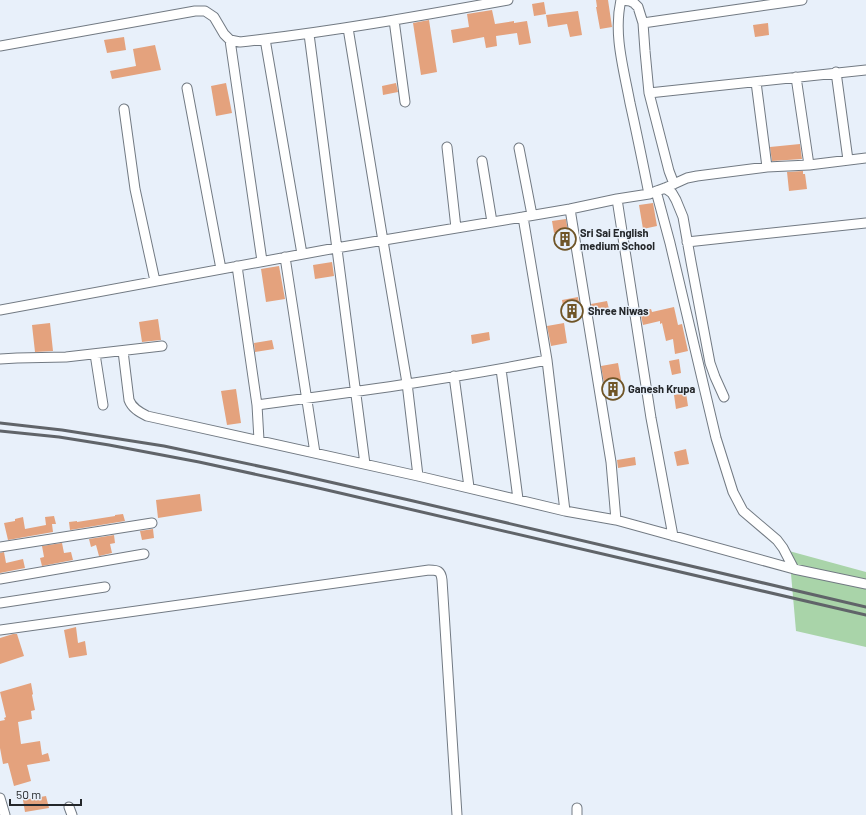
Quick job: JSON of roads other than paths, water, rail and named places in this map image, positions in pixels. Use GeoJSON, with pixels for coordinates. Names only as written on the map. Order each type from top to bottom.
{"type":"FeatureCollection","features":[{"type":"Feature","properties":{"kind":"street"},"geometry":{"type":"LineString","coordinates":[[0,46],[205,10],[214,16],[224,34],[230,40],[240,42],[348,28],[508,0]]}},
{"type":"Feature","properties":{"kind":"street"},"geometry":{"type":"LineString","coordinates":[[724,397],[710,363],[687,242],[684,218],[669,186],[669,171],[649,94],[643,23],[638,7],[630,1],[621,0],[618,23],[620,49],[652,193],[670,243],[716,438],[733,492],[743,511],[771,534],[780,544],[794,569]]}},
{"type":"Feature","properties":{"kind":"street"},"geometry":{"type":"LineString","coordinates":[[643,23],[802,0]]}},
{"type":"Feature","properties":{"kind":"street"},"geometry":{"type":"LineString","coordinates":[[394,20],[405,102]]}},
{"type":"Feature","properties":{"kind":"street"},"geometry":{"type":"LineString","coordinates":[[348,28],[407,383],[418,476]]}},
{"type":"Feature","properties":{"kind":"street"},"geometry":{"type":"LineString","coordinates":[[309,34],[364,464]]}},
{"type":"Feature","properties":{"kind":"street"},"geometry":{"type":"LineString","coordinates":[[265,39],[302,254]]}},
{"type":"Feature","properties":{"kind":"street"},"geometry":{"type":"LineString","coordinates":[[230,40],[262,262]]}},
{"type":"Feature","properties":{"kind":"street"},"geometry":{"type":"LineString","coordinates":[[649,94],[836,72],[866,70]]}},
{"type":"Feature","properties":{"kind":"street"},"geometry":{"type":"LineString","coordinates":[[836,72],[848,160]]}},
{"type":"Feature","properties":{"kind":"street"},"geometry":{"type":"LineString","coordinates":[[796,77],[809,165]]}},
{"type":"Feature","properties":{"kind":"street"},"geometry":{"type":"LineString","coordinates":[[756,82],[767,167]]}},
{"type":"Feature","properties":{"kind":"street"},"geometry":{"type":"LineString","coordinates":[[187,88],[221,269]]}},
{"type":"Feature","properties":{"kind":"street"},"geometry":{"type":"LineString","coordinates":[[124,109],[135,189],[155,281]]}},
{"type":"Feature","properties":{"kind":"street"},"geometry":{"type":"LineString","coordinates":[[447,147],[456,228]]}},
{"type":"Feature","properties":{"kind":"street"},"geometry":{"type":"LineString","coordinates":[[519,148],[565,511]]}},
{"type":"Feature","properties":{"kind":"street"},"geometry":{"type":"LineString","coordinates":[[0,310],[302,254],[570,209],[652,193],[687,178],[697,176],[767,167],[809,165],[866,158]]}},
{"type":"Feature","properties":{"kind":"street"},"geometry":{"type":"LineString","coordinates":[[482,161],[492,222]]}},
{"type":"Feature","properties":{"kind":"street"},"geometry":{"type":"LineString","coordinates":[[617,199],[651,418],[673,536]]}},
{"type":"Feature","properties":{"kind":"street"},"geometry":{"type":"LineString","coordinates":[[570,209],[611,462],[616,520]]}},
{"type":"Feature","properties":{"kind":"street"},"geometry":{"type":"LineString","coordinates":[[687,242],[866,223]]}},
{"type":"Feature","properties":{"kind":"street"},"geometry":{"type":"LineString","coordinates":[[285,258],[315,453]]}},
{"type":"Feature","properties":{"kind":"street"},"geometry":{"type":"LineString","coordinates":[[237,266],[257,405],[259,440]]}},
{"type":"Feature","properties":{"kind":"street"},"geometry":{"type":"LineString","coordinates":[[0,359],[66,357],[162,346]]}},
{"type":"Feature","properties":{"kind":"street"},"geometry":{"type":"LineString","coordinates":[[123,351],[129,400],[131,405],[140,413],[147,416],[469,487],[565,511],[616,520],[794,569],[866,584]]}},
{"type":"Feature","properties":{"kind":"street"},"geometry":{"type":"LineString","coordinates":[[95,354],[103,405]]}},
{"type":"Feature","properties":{"kind":"street"},"geometry":{"type":"LineString","coordinates":[[257,405],[355,392],[547,360]]}},
{"type":"Feature","properties":{"kind":"street"},"geometry":{"type":"LineString","coordinates":[[500,369],[518,499]]}},
{"type":"Feature","properties":{"kind":"street"},"geometry":{"type":"LineString","coordinates":[[454,376],[469,487]]}},
{"type":"Feature","properties":{"kind":"street"},"geometry":{"type":"LineString","coordinates":[[0,547],[152,523]]}},
{"type":"Feature","properties":{"kind":"street"},"geometry":{"type":"LineString","coordinates":[[0,579],[144,554]]}},
{"type":"Feature","properties":{"kind":"street"},"geometry":{"type":"LineString","coordinates":[[0,630],[435,570],[439,572],[442,580],[457,815]]}},
{"type":"Feature","properties":{"kind":"street"},"geometry":{"type":"LineString","coordinates":[[0,603],[105,587]]}},
{"type":"Feature","properties":{"kind":"street"},"geometry":{"type":"LineString","coordinates":[[0,798],[5,815]]}},
{"type":"Feature","properties":{"kind":"railway"},"geometry":{"type":"LineString","coordinates":[[0,423],[62,430],[164,446],[277,470],[866,607]]}},
{"type":"Feature","properties":{"kind":"railway"},"geometry":{"type":"LineString","coordinates":[[0,431],[59,437],[199,462],[314,487],[866,615]]}},
{"type":"Feature","properties":{"kind":"place","name":"Sri Sai English medium School"},"geometry":{"type":"Point","coordinates":[565,239]}},
{"type":"Feature","properties":{"kind":"place","name":"Shree Niwas"},"geometry":{"type":"Point","coordinates":[572,311]}},
{"type":"Feature","properties":{"kind":"place","name":"Ganesh Krupa"},"geometry":{"type":"Point","coordinates":[613,389]}}]}
